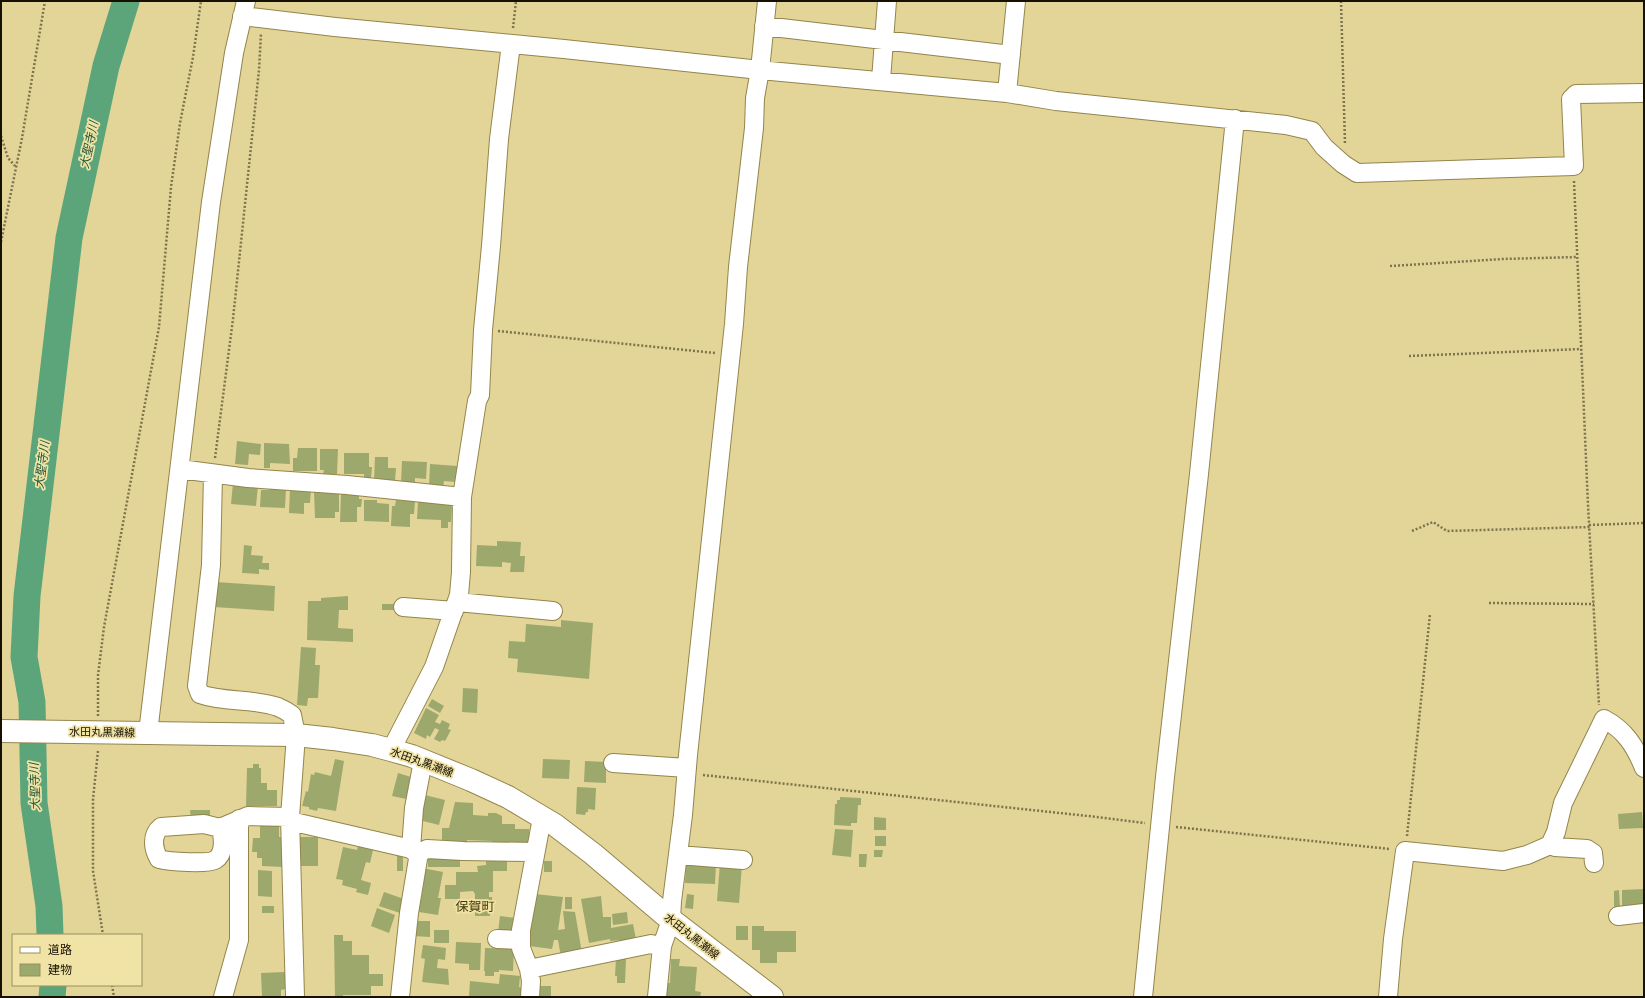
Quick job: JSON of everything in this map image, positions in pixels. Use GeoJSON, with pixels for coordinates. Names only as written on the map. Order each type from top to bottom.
{"type":"FeatureCollection","features":[{"type":"Feature","properties":{"kind":"main road","name":"水田丸黒瀬線"},"geometry":{"type":"LineString","coordinates":[[1,731],[296,735],[372,745],[423,761],[502,794],[555,825],[593,854],[671,920],[772,997]]}},
{"type":"Feature","properties":{"kind":"street"},"geometry":{"type":"LineString","coordinates":[[657,997],[662,946],[671,920],[683,814],[686,771],[738,267],[754,128],[755,98],[760,70],[767,1]]}},
{"type":"Feature","properties":{"kind":"street"},"geometry":{"type":"LineString","coordinates":[[881,80],[887,1]]}},
{"type":"Feature","properties":{"kind":"street"},"geometry":{"type":"LineString","coordinates":[[1007,94],[1016,1]]}},
{"type":"Feature","properties":{"kind":"street"},"geometry":{"type":"LineString","coordinates":[[148,733],[211,202],[234,53],[244,8],[261,19],[760,70],[881,80],[1056,101],[1286,125],[1312,131],[1324,146],[1343,164],[1358,173],[1574,166],[1571,99],[1576,94],[1644,93]]}},
{"type":"Feature","properties":{"kind":"street"},"geometry":{"type":"LineString","coordinates":[[764,26],[1011,55]]}},
{"type":"Feature","properties":{"kind":"street"},"geometry":{"type":"LineString","coordinates":[[391,750],[434,667],[459,595],[461,572],[462,497],[477,401],[480,395],[483,330],[500,139],[512,44]]}},
{"type":"Feature","properties":{"kind":"street"},"geometry":{"type":"LineString","coordinates":[[1143,997],[1235,119]]}},
{"type":"Feature","properties":{"kind":"street"},"geometry":{"type":"LineString","coordinates":[[180,469],[213,474],[462,497]]}},
{"type":"Feature","properties":{"kind":"street"},"geometry":{"type":"LineString","coordinates":[[213,474],[211,565],[197,686],[200,694],[213,699],[262,703],[278,707],[292,715],[296,735],[290,819],[295,997]]}},
{"type":"Feature","properties":{"kind":"street"},"geometry":{"type":"LineString","coordinates":[[403,607],[455,607],[553,611]]}},
{"type":"Feature","properties":{"kind":"street"},"geometry":{"type":"LineString","coordinates":[[1388,997],[1393,939],[1405,851],[1503,861],[1527,856],[1550,845],[1556,832],[1563,803],[1604,719],[1617,726],[1632,743],[1644,768]]}},
{"type":"Feature","properties":{"kind":"street"},"geometry":{"type":"LineString","coordinates":[[400,997],[409,912],[417,874],[418,859],[414,851],[414,808],[423,761]]}},
{"type":"Feature","properties":{"kind":"street"},"geometry":{"type":"LineString","coordinates":[[613,763],[686,771]]}},
{"type":"Feature","properties":{"kind":"street"},"geometry":{"type":"LineString","coordinates":[[220,828],[248,816],[290,819],[414,851],[427,849],[535,852]]}},
{"type":"Feature","properties":{"kind":"street"},"geometry":{"type":"LineString","coordinates":[[530,997],[531,981],[529,969],[521,948],[520,940],[542,818]]}},
{"type":"Feature","properties":{"kind":"street"},"geometry":{"type":"LineString","coordinates":[[222,997],[239,940],[239,819]]}},
{"type":"Feature","properties":{"kind":"street"},"geometry":{"type":"LineString","coordinates":[[1550,845],[1555,847],[1587,849],[1593,853],[1594,863]]}},
{"type":"Feature","properties":{"kind":"street"},"geometry":{"type":"LineString","coordinates":[[678,855],[743,860]]}},
{"type":"Feature","properties":{"kind":"street"},"geometry":{"type":"LineString","coordinates":[[1618,916],[1644,914]]}},
{"type":"Feature","properties":{"kind":"street"},"geometry":{"type":"LineString","coordinates":[[497,939],[520,940]]}},
{"type":"Feature","properties":{"kind":"street"},"geometry":{"type":"LineString","coordinates":[[529,969],[651,944],[662,946]]}},
{"type":"Feature","properties":{"kind":"path"},"geometry":{"type":"LineString","coordinates":[[1,242],[15,166],[22,138],[45,1]]}},
{"type":"Feature","properties":{"kind":"path"},"geometry":{"type":"LineString","coordinates":[[103,934],[93,871],[93,799],[98,754],[92,732],[104,627],[159,327],[171,187],[180,123],[193,57],[201,1]]}},
{"type":"Feature","properties":{"kind":"path"},"geometry":{"type":"LineString","coordinates":[[512,44],[516,1]]}},
{"type":"Feature","properties":{"kind":"path"},"geometry":{"type":"LineString","coordinates":[[1341,1],[1346,155],[1343,164]]}},
{"type":"Feature","properties":{"kind":"path"},"geometry":{"type":"LineString","coordinates":[[213,474],[233,319],[250,158],[259,70],[261,19]]}},
{"type":"Feature","properties":{"kind":"path"},"geometry":{"type":"LineString","coordinates":[[1,136],[8,158],[15,166]]}},
{"type":"Feature","properties":{"kind":"path"},"geometry":{"type":"LineString","coordinates":[[1574,166],[1581,349],[1599,705],[1604,719]]}},
{"type":"Feature","properties":{"kind":"path"},"geometry":{"type":"LineString","coordinates":[[1390,266],[1503,259],[1577,257]]}},
{"type":"Feature","properties":{"kind":"path"},"geometry":{"type":"LineString","coordinates":[[483,330],[730,355]]}},
{"type":"Feature","properties":{"kind":"path"},"geometry":{"type":"LineString","coordinates":[[1409,356],[1581,349]]}},
{"type":"Feature","properties":{"kind":"path"},"geometry":{"type":"LineString","coordinates":[[1412,531],[1433,522],[1447,531],[1644,523]]}},
{"type":"Feature","properties":{"kind":"path"},"geometry":{"type":"LineString","coordinates":[[1489,603],[1594,604]]}},
{"type":"Feature","properties":{"kind":"path"},"geometry":{"type":"LineString","coordinates":[[686,771],[1405,851],[1430,614]]}},
{"type":"Feature","properties":{"kind":"path"},"geometry":{"type":"LineString","coordinates":[[112,986],[114,997]]}},
{"type":"Feature","properties":{"kind":"building"},"geometry":{"type":"Polygon","coordinates":[[[237,441],[261,444],[260,455],[249,454],[248,465],[235,464],[237,441]]]}},
{"type":"Feature","properties":{"kind":"building"},"geometry":{"type":"Polygon","coordinates":[[[264,443],[289,444],[290,464],[270,463],[270,468],[264,468],[264,443]]]}},
{"type":"Feature","properties":{"kind":"building"},"geometry":{"type":"Polygon","coordinates":[[[298,448],[317,448],[317,471],[293,471],[293,458],[297,458],[298,448]]]}},
{"type":"Feature","properties":{"kind":"building"},"geometry":{"type":"Polygon","coordinates":[[[320,449],[338,449],[337,474],[323,474],[324,470],[320,470],[320,449]]]}},
{"type":"Feature","properties":{"kind":"building"},"geometry":{"type":"Polygon","coordinates":[[[344,453],[369,453],[369,467],[372,467],[371,478],[364,478],[364,474],[344,474],[344,453]]]}},
{"type":"Feature","properties":{"kind":"building"},"geometry":{"type":"Polygon","coordinates":[[[375,457],[388,457],[388,468],[396,468],[395,481],[374,481],[375,457]]]}},
{"type":"Feature","properties":{"kind":"building"},"geometry":{"type":"Polygon","coordinates":[[[402,461],[427,462],[426,479],[415,478],[415,483],[401,483],[402,461]]]}},
{"type":"Feature","properties":{"kind":"building"},"geometry":{"type":"Polygon","coordinates":[[[430,464],[457,466],[456,482],[444,481],[443,488],[429,487],[430,464]]]}},
{"type":"Feature","properties":{"kind":"building"},"geometry":{"type":"Polygon","coordinates":[[[233,483],[258,485],[256,506],[231,504],[233,483]]]}},
{"type":"Feature","properties":{"kind":"building"},"geometry":{"type":"Polygon","coordinates":[[[269,487],[286,488],[285,508],[260,507],[261,490],[269,490],[269,487]]]}},
{"type":"Feature","properties":{"kind":"building"},"geometry":{"type":"Polygon","coordinates":[[[290,489],[311,490],[310,503],[304,503],[304,514],[289,513],[290,489]]]}},
{"type":"Feature","properties":{"kind":"building"},"geometry":{"type":"Polygon","coordinates":[[[314,491],[339,492],[339,512],[335,512],[335,518],[315,518],[314,491]]]}},
{"type":"Feature","properties":{"kind":"building"},"geometry":{"type":"Polygon","coordinates":[[[341,494],[359,494],[359,499],[362,499],[361,507],[357,507],[357,522],[340,522],[341,494]]]}},
{"type":"Feature","properties":{"kind":"building"},"geometry":{"type":"Polygon","coordinates":[[[364,500],[377,500],[377,503],[389,504],[389,522],[364,521],[364,500]]]}},
{"type":"Feature","properties":{"kind":"building"},"geometry":{"type":"Polygon","coordinates":[[[396,500],[415,501],[414,514],[410,514],[410,527],[391,526],[392,506],[395,506],[396,500]]]}},
{"type":"Feature","properties":{"kind":"building"},"geometry":{"type":"Polygon","coordinates":[[[418,502],[452,504],[451,522],[448,522],[448,528],[441,528],[441,520],[417,519],[418,502]]]}},
{"type":"Feature","properties":{"kind":"building"},"geometry":{"type":"Polygon","coordinates":[[[497,541],[521,542],[520,556],[525,556],[524,572],[510,572],[511,563],[502,562],[502,567],[476,566],[477,545],[497,546],[497,541]]]}},
{"type":"Feature","properties":{"kind":"building"},"geometry":{"type":"Polygon","coordinates":[[[244,545],[252,546],[251,555],[263,556],[262,563],[269,563],[269,570],[259,569],[259,574],[242,573],[244,545]]]}},
{"type":"Feature","properties":{"kind":"building"},"geometry":{"type":"Polygon","coordinates":[[[216,582],[275,586],[274,611],[214,607],[216,582]]]}},
{"type":"Feature","properties":{"kind":"building"},"geometry":{"type":"Polygon","coordinates":[[[348,596],[348,610],[339,610],[338,628],[353,629],[353,642],[307,640],[308,601],[321,601],[321,598],[348,596]]]}},
{"type":"Feature","properties":{"kind":"building"},"geometry":{"type":"Polygon","coordinates":[[[382,604],[397,604],[397,610],[382,610],[382,604]]]}},
{"type":"Feature","properties":{"kind":"building"},"geometry":{"type":"Polygon","coordinates":[[[561,620],[593,623],[589,679],[517,672],[518,659],[508,658],[509,641],[525,642],[526,624],[561,627],[561,620]]]}},
{"type":"Feature","properties":{"kind":"building"},"geometry":{"type":"Polygon","coordinates":[[[301,647],[316,648],[315,665],[320,665],[318,698],[308,698],[307,706],[297,705],[301,647]]]}},
{"type":"Feature","properties":{"kind":"building"},"geometry":{"type":"Polygon","coordinates":[[[463,688],[478,689],[477,713],[462,712],[463,688]]]}},
{"type":"Feature","properties":{"kind":"building"},"geometry":{"type":"Polygon","coordinates":[[[432,699],[444,706],[440,713],[428,706],[432,699]]]}},
{"type":"Feature","properties":{"kind":"building"},"geometry":{"type":"Polygon","coordinates":[[[426,708],[439,715],[435,722],[440,724],[442,720],[450,724],[448,729],[451,730],[445,741],[442,740],[440,742],[434,739],[439,730],[435,728],[430,737],[427,735],[426,739],[414,733],[426,708]]]}},
{"type":"Feature","properties":{"kind":"building"},"geometry":{"type":"Polygon","coordinates":[[[335,759],[344,761],[336,811],[318,808],[317,811],[309,809],[309,807],[302,806],[306,791],[308,792],[311,774],[314,775],[315,772],[331,776],[335,759]]]}},
{"type":"Feature","properties":{"kind":"building"},"geometry":{"type":"Polygon","coordinates":[[[543,759],[570,760],[569,779],[542,778],[543,759]]]}},
{"type":"Feature","properties":{"kind":"building"},"geometry":{"type":"Polygon","coordinates":[[[585,761],[606,762],[606,783],[584,782],[585,761]]]}},
{"type":"Feature","properties":{"kind":"building"},"geometry":{"type":"Polygon","coordinates":[[[253,764],[259,764],[259,768],[261,768],[261,783],[267,783],[267,790],[277,790],[277,806],[246,806],[247,768],[253,768],[253,764]]]}},
{"type":"Feature","properties":{"kind":"building"},"geometry":{"type":"Polygon","coordinates":[[[398,773],[411,777],[406,799],[392,796],[398,773]]]}},
{"type":"Feature","properties":{"kind":"building"},"geometry":{"type":"Polygon","coordinates":[[[577,787],[596,788],[595,810],[588,809],[588,812],[586,812],[585,815],[576,814],[577,787]]]}},
{"type":"Feature","properties":{"kind":"building"},"geometry":{"type":"Polygon","coordinates":[[[425,795],[445,800],[439,825],[419,820],[425,795]]]}},
{"type":"Feature","properties":{"kind":"building"},"geometry":{"type":"Polygon","coordinates":[[[840,797],[861,798],[861,805],[858,805],[857,823],[851,823],[851,826],[834,825],[835,804],[837,804],[837,800],[840,800],[840,797]]]}},
{"type":"Feature","properties":{"kind":"building"},"geometry":{"type":"Polygon","coordinates":[[[455,802],[473,803],[473,815],[488,816],[488,813],[496,813],[502,816],[502,824],[515,824],[515,829],[529,829],[529,845],[492,845],[492,841],[467,840],[467,844],[442,843],[442,828],[449,828],[455,802]]]}},
{"type":"Feature","properties":{"kind":"building"},"geometry":{"type":"Polygon","coordinates":[[[190,810],[210,810],[210,819],[191,819],[190,810]]]}},
{"type":"Feature","properties":{"kind":"building"},"geometry":{"type":"Polygon","coordinates":[[[1642,812],[1643,828],[1619,829],[1618,814],[1642,812]]]}},
{"type":"Feature","properties":{"kind":"building"},"geometry":{"type":"Polygon","coordinates":[[[874,817],[886,818],[886,830],[874,830],[874,817]]]}},
{"type":"Feature","properties":{"kind":"building"},"geometry":{"type":"Polygon","coordinates":[[[260,824],[279,824],[279,837],[284,837],[283,867],[262,866],[262,858],[257,858],[257,852],[252,852],[253,838],[260,838],[260,824]]]}},
{"type":"Feature","properties":{"kind":"building"},"geometry":{"type":"Polygon","coordinates":[[[835,829],[853,830],[851,857],[832,855],[835,829]]]}},
{"type":"Feature","properties":{"kind":"building"},"geometry":{"type":"Polygon","coordinates":[[[875,836],[886,836],[886,846],[875,846],[875,836]]]}},
{"type":"Feature","properties":{"kind":"building"},"geometry":{"type":"Polygon","coordinates":[[[298,837],[318,837],[318,866],[298,866],[298,837]]]}},
{"type":"Feature","properties":{"kind":"building"},"geometry":{"type":"Polygon","coordinates":[[[358,846],[373,850],[370,863],[366,862],[361,880],[371,883],[368,895],[356,892],[357,889],[342,885],[343,880],[336,879],[343,847],[357,850],[358,846]]]}},
{"type":"Feature","properties":{"kind":"building"},"geometry":{"type":"Polygon","coordinates":[[[874,850],[883,850],[882,857],[874,857],[874,850]]]}},
{"type":"Feature","properties":{"kind":"building"},"geometry":{"type":"Polygon","coordinates":[[[428,854],[460,854],[460,867],[428,867],[428,854]]]}},
{"type":"Feature","properties":{"kind":"building"},"geometry":{"type":"Polygon","coordinates":[[[859,854],[867,854],[866,867],[859,867],[859,854]]]}},
{"type":"Feature","properties":{"kind":"building"},"geometry":{"type":"Polygon","coordinates":[[[397,856],[403,856],[403,871],[397,871],[397,856]]]}},
{"type":"Feature","properties":{"kind":"building"},"geometry":{"type":"Polygon","coordinates":[[[492,856],[507,856],[507,871],[493,871],[493,892],[489,892],[489,897],[492,897],[492,909],[490,909],[490,916],[475,916],[475,894],[473,891],[460,892],[460,899],[445,899],[445,885],[456,885],[456,872],[478,872],[477,866],[486,865],[486,861],[492,861],[492,856]]]}},
{"type":"Feature","properties":{"kind":"building"},"geometry":{"type":"Polygon","coordinates":[[[544,861],[552,861],[552,872],[544,872],[544,861]]]}},
{"type":"Feature","properties":{"kind":"building"},"geometry":{"type":"Polygon","coordinates":[[[686,863],[716,864],[715,884],[685,883],[686,863]]]}},
{"type":"Feature","properties":{"kind":"building"},"geometry":{"type":"Polygon","coordinates":[[[720,863],[742,865],[739,903],[717,901],[720,863]]]}},
{"type":"Feature","properties":{"kind":"building"},"geometry":{"type":"Polygon","coordinates":[[[422,868],[443,872],[438,898],[441,898],[438,915],[419,912],[424,883],[420,883],[422,868]]]}},
{"type":"Feature","properties":{"kind":"building"},"geometry":{"type":"Polygon","coordinates":[[[258,870],[272,871],[272,897],[258,896],[258,870]]]}},
{"type":"Feature","properties":{"kind":"building"},"geometry":{"type":"Polygon","coordinates":[[[1644,889],[1644,907],[1622,908],[1622,890],[1644,889]]]}},
{"type":"Feature","properties":{"kind":"building"},"geometry":{"type":"Polygon","coordinates":[[[1619,890],[1620,908],[1614,909],[1614,891],[1619,890]]]}},
{"type":"Feature","properties":{"kind":"building"},"geometry":{"type":"Polygon","coordinates":[[[384,892],[404,899],[400,913],[379,906],[384,892]]]}},
{"type":"Feature","properties":{"kind":"building"},"geometry":{"type":"Polygon","coordinates":[[[535,894],[563,897],[558,930],[565,929],[563,911],[575,912],[582,953],[561,957],[558,940],[554,940],[552,949],[529,946],[535,894]]]}},
{"type":"Feature","properties":{"kind":"building"},"geometry":{"type":"Polygon","coordinates":[[[687,894],[694,895],[693,909],[685,908],[687,894]]]}},
{"type":"Feature","properties":{"kind":"building"},"geometry":{"type":"Polygon","coordinates":[[[601,896],[603,917],[611,917],[611,928],[633,924],[636,939],[610,941],[610,939],[589,943],[581,899],[601,896]]]}},
{"type":"Feature","properties":{"kind":"building"},"geometry":{"type":"Polygon","coordinates":[[[565,897],[572,897],[572,909],[565,909],[565,897]]]}},
{"type":"Feature","properties":{"kind":"building"},"geometry":{"type":"Polygon","coordinates":[[[262,906],[274,906],[274,913],[262,913],[262,906]]]}},
{"type":"Feature","properties":{"kind":"building"},"geometry":{"type":"Polygon","coordinates":[[[377,908],[395,915],[389,933],[371,926],[377,908]]]}},
{"type":"Feature","properties":{"kind":"building"},"geometry":{"type":"Polygon","coordinates":[[[627,912],[628,923],[613,925],[612,914],[627,912]]]}},
{"type":"Feature","properties":{"kind":"building"},"geometry":{"type":"Polygon","coordinates":[[[500,916],[515,918],[513,934],[498,932],[500,916]]]}},
{"type":"Feature","properties":{"kind":"building"},"geometry":{"type":"Polygon","coordinates":[[[414,921],[430,921],[430,937],[413,936],[414,921]]]}},
{"type":"Feature","properties":{"kind":"building"},"geometry":{"type":"Polygon","coordinates":[[[736,926],[748,926],[748,940],[736,940],[736,926]]]}},
{"type":"Feature","properties":{"kind":"building"},"geometry":{"type":"Polygon","coordinates":[[[752,926],[764,926],[764,931],[796,931],[796,952],[777,952],[777,963],[760,963],[760,950],[752,950],[752,926]]]}},
{"type":"Feature","properties":{"kind":"building"},"geometry":{"type":"Polygon","coordinates":[[[434,930],[449,930],[449,943],[434,943],[434,930]]]}},
{"type":"Feature","properties":{"kind":"building"},"geometry":{"type":"Polygon","coordinates":[[[334,935],[343,935],[343,941],[352,941],[352,955],[369,955],[369,974],[383,974],[383,986],[371,986],[371,995],[343,995],[343,997],[335,997],[334,935]]]}},
{"type":"Feature","properties":{"kind":"building"},"geometry":{"type":"Polygon","coordinates":[[[456,942],[481,943],[480,970],[469,970],[469,964],[455,963],[456,942]]]}},
{"type":"Feature","properties":{"kind":"building"},"geometry":{"type":"Polygon","coordinates":[[[423,945],[446,948],[445,960],[438,959],[437,968],[448,969],[449,985],[422,982],[425,959],[421,958],[423,945]]]}},
{"type":"Feature","properties":{"kind":"building"},"geometry":{"type":"Polygon","coordinates":[[[485,948],[514,949],[513,971],[499,970],[499,972],[494,972],[494,976],[485,976],[485,948]]]}},
{"type":"Feature","properties":{"kind":"building"},"geometry":{"type":"Polygon","coordinates":[[[616,958],[626,959],[625,983],[617,983],[617,976],[615,976],[616,958]]]}},
{"type":"Feature","properties":{"kind":"building"},"geometry":{"type":"Polygon","coordinates":[[[671,959],[680,959],[679,966],[697,967],[695,991],[701,992],[700,997],[665,997],[666,983],[670,983],[671,959]]]}},
{"type":"Feature","properties":{"kind":"building"},"geometry":{"type":"Polygon","coordinates":[[[285,972],[285,989],[281,990],[281,997],[262,997],[261,973],[285,972]]]}},
{"type":"Feature","properties":{"kind":"building"},"geometry":{"type":"Polygon","coordinates":[[[500,974],[520,976],[519,987],[522,988],[521,997],[469,997],[470,981],[499,984],[500,974]]]}},
{"type":"Feature","properties":{"kind":"building"},"geometry":{"type":"Polygon","coordinates":[[[537,986],[551,986],[551,997],[536,997],[537,986]]]}},
{"type":"Feature","properties":{"kind":"waterway","name":"大聖寺川"},"geometry":{"type":"LineString","coordinates":[[50,934],[49,906],[34,803],[32,702],[24,657],[27,596],[69,238],[106,66],[126,1]]}},
{"type":"Feature","properties":{"kind":"waterway","name":"大聖寺川"},"geometry":{"type":"LineString","coordinates":[[52,997],[53,986]]}},
{"type":"Feature","properties":{"kind":"district","name":"保賀町"},"geometry":{"type":"Point","coordinates":[475,906]}}]}
